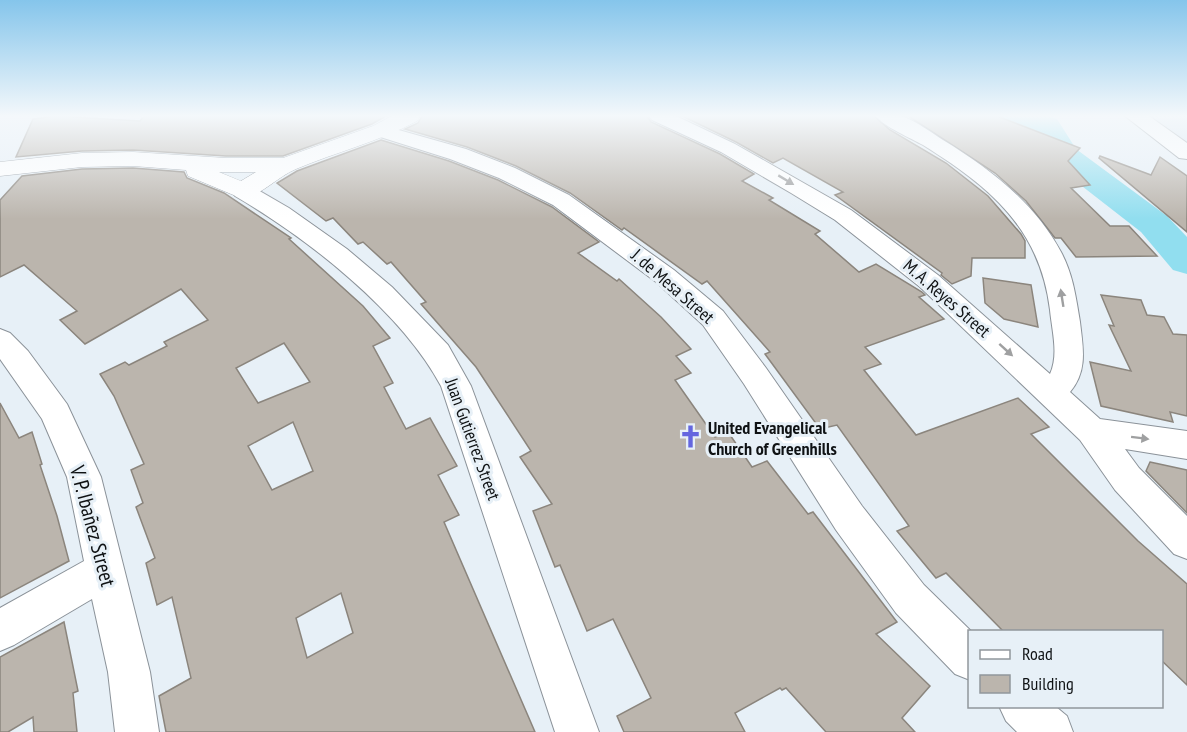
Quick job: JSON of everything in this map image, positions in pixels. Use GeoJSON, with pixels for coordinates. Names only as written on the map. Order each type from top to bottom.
{"type":"FeatureCollection","features":[{"type":"Feature","properties":{"kind":"street"},"geometry":{"type":"LineString","coordinates":[[176,163],[243,191],[285,165],[327,150]]}},
{"type":"Feature","properties":{"kind":"street","name":"J. de Mesa Street"},"geometry":{"type":"LineString","coordinates":[[445,150],[507,173],[561,200],[665,276],[713,318],[755,376],[849,518],[910,599],[968,658]]}},
{"type":"Feature","properties":{"kind":"street","name":"M. A. Reyes Street"},"geometry":{"type":"LineString","coordinates":[[732,150],[843,215],[929,280],[1092,431],[1127,479],[1187,542]]}},
{"type":"Feature","properties":{"kind":"street"},"geometry":{"type":"LineString","coordinates":[[944,150],[980,175],[1033,226],[1048,250],[1060,286],[1070,349],[1063,381],[1051,391]]}},
{"type":"Feature","properties":{"kind":"street"},"geometry":{"type":"LineString","coordinates":[[0,169],[82,160],[133,159],[176,163],[285,165]]}},
{"type":"Feature","properties":{"kind":"street","name":"Juan Gutierrez Street"},"geometry":{"type":"LineString","coordinates":[[243,191],[280,213],[338,255],[382,294],[438,353],[456,386],[577,732]]}},
{"type":"Feature","properties":{"kind":"street","name":"V. P. Ibañez Street"},"geometry":{"type":"LineString","coordinates":[[0,340],[17,358],[56,413],[84,477],[129,672],[137,732]]}},
{"type":"Feature","properties":{"kind":"street"},"geometry":{"type":"LineString","coordinates":[[1092,431],[1187,445]]}},
{"type":"Feature","properties":{"kind":"street"},"geometry":{"type":"LineString","coordinates":[[0,631],[107,569]]}},
{"type":"Feature","properties":{"kind":"street"},"geometry":{"type":"LineString","coordinates":[[1023,708],[1051,732]]}},
{"type":"Feature","properties":{"kind":"building"},"geometry":{"type":"Polygon","coordinates":[[[19,150],[125,150],[82,151],[16,157],[19,150]]]}},
{"type":"Feature","properties":{"kind":"building"},"geometry":{"type":"Polygon","coordinates":[[[135,150],[299,150],[283,156],[226,156],[135,150]]]}},
{"type":"Feature","properties":{"kind":"building"},"geometry":{"type":"Polygon","coordinates":[[[353,150],[414,150],[498,180],[552,207],[599,242],[578,253],[617,281],[619,279],[661,317],[691,349],[676,356],[691,373],[675,380],[715,437],[728,432],[752,467],[767,461],[808,514],[813,512],[897,622],[876,634],[930,686],[902,718],[915,732],[826,732],[786,688],[782,690],[780,688],[735,713],[745,732],[624,732],[617,716],[651,698],[613,619],[587,631],[560,565],[555,567],[533,511],[552,504],[520,457],[531,451],[476,367],[421,304],[426,302],[391,262],[387,264],[363,242],[358,244],[333,218],[326,221],[277,183],[297,171],[353,150]]]}},
{"type":"Feature","properties":{"kind":"building"},"geometry":{"type":"Polygon","coordinates":[[[475,150],[712,150],[754,174],[742,181],[773,198],[769,200],[820,231],[815,234],[859,272],[876,264],[922,292],[925,295],[919,297],[944,319],[865,347],[881,364],[864,370],[916,435],[1018,398],[1049,427],[1031,434],[1138,541],[1187,584],[1187,685],[1163,662],[1163,630],[1002,630],[946,573],[936,578],[897,531],[909,526],[837,425],[820,429],[765,354],[770,352],[707,281],[702,284],[624,228],[622,230],[570,193],[516,166],[475,150]]]}},
{"type":"Feature","properties":{"kind":"building"},"geometry":{"type":"Polygon","coordinates":[[[750,150],[924,150],[946,163],[988,196],[1021,234],[1025,241],[1025,258],[972,258],[971,276],[952,284],[941,275],[942,273],[835,195],[843,192],[783,158],[773,163],[750,150]]]}},
{"type":"Feature","properties":{"kind":"building"},"geometry":{"type":"Polygon","coordinates":[[[960,150],[1078,150],[1068,161],[1090,185],[1071,188],[1110,226],[1129,226],[1157,256],[1076,257],[1061,238],[1055,238],[1026,201],[995,173],[960,150]]]}},
{"type":"Feature","properties":{"kind":"building"},"geometry":{"type":"Polygon","coordinates":[[[1100,156],[1151,175],[1160,157],[1187,176],[1187,232],[1099,158],[1100,156]]]}},
{"type":"Feature","properties":{"kind":"building"},"geometry":{"type":"Polygon","coordinates":[[[133,168],[184,172],[187,178],[224,193],[291,238],[289,239],[363,306],[390,338],[373,346],[393,383],[384,387],[406,429],[430,418],[457,466],[438,475],[459,515],[444,522],[535,732],[166,732],[159,696],[191,678],[172,597],[157,605],[146,563],[155,558],[136,507],[143,503],[131,470],[144,464],[114,396],[100,374],[125,362],[129,365],[167,346],[164,342],[208,320],[181,289],[85,344],[60,320],[77,311],[24,265],[0,277],[0,200],[22,176],[82,169],[133,168]],[[284,343],[236,368],[258,403],[310,382],[284,343]],[[293,422],[248,446],[272,490],[313,471],[293,422]],[[341,593],[296,618],[307,658],[353,633],[341,593]]]}},
{"type":"Feature","properties":{"kind":"building"},"geometry":{"type":"Polygon","coordinates":[[[983,278],[1031,285],[1038,327],[1004,319],[985,303],[983,278]]]}},
{"type":"Feature","properties":{"kind":"building"},"geometry":{"type":"Polygon","coordinates":[[[1101,295],[1141,300],[1147,315],[1164,317],[1173,334],[1187,335],[1187,416],[1170,412],[1173,422],[1101,406],[1090,362],[1131,371],[1109,325],[1114,326],[1101,295]]]}},
{"type":"Feature","properties":{"kind":"building"},"geometry":{"type":"Polygon","coordinates":[[[0,403],[19,438],[32,432],[69,561],[0,598],[0,403]]]}},
{"type":"Feature","properties":{"kind":"building"},"geometry":{"type":"Polygon","coordinates":[[[1150,462],[1187,470],[1187,513],[1146,471],[1150,462]]]}},
{"type":"Feature","properties":{"kind":"building"},"geometry":{"type":"Polygon","coordinates":[[[64,622],[78,691],[73,693],[77,732],[34,732],[33,717],[8,732],[0,732],[0,657],[64,622]]]}},
{"type":"Feature","properties":{"kind":"waterway"},"geometry":{"type":"LineString","coordinates":[[1060,150],[1063,155],[1154,224],[1187,261]]}},
{"type":"Feature","properties":{"kind":"place","name":"United Evangelical Church of Greenhills"},"geometry":{"type":"Point","coordinates":[690,437]}}]}
